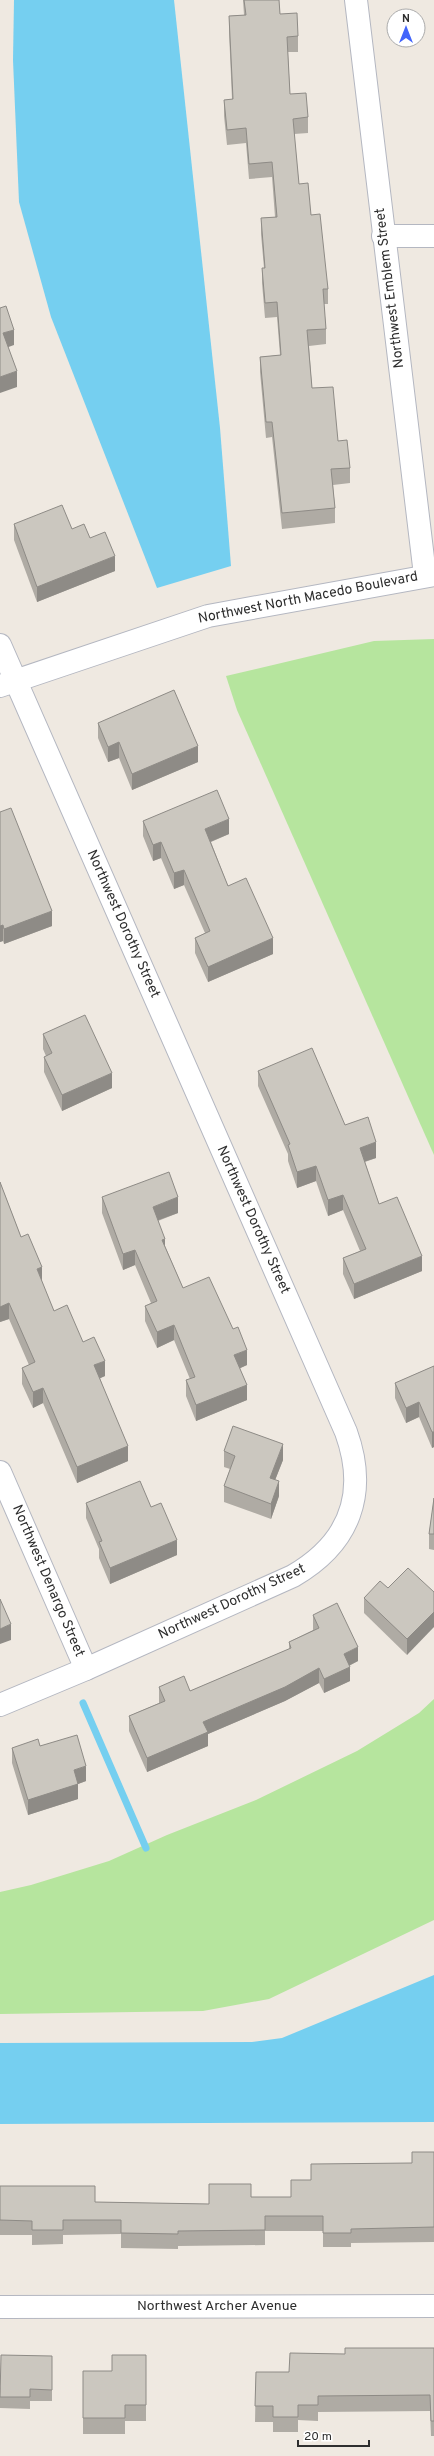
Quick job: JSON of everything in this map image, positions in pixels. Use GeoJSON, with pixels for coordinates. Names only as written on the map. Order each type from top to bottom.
{"type":"FeatureCollection","features":[{"type":"Feature","properties":{"kind":"street","name":"Northwest Emblem Street"},"geometry":{"type":"LineString","coordinates":[[356,0],[383,236],[429,575]]}},
{"type":"Feature","properties":{"kind":"street"},"geometry":{"type":"LineString","coordinates":[[383,236],[434,236]]}},
{"type":"Feature","properties":{"kind":"street","name":"Northwest North Macedo Boulevard"},"geometry":{"type":"LineString","coordinates":[[8,683],[208,616],[429,575]]}},
{"type":"Feature","properties":{"kind":"street","name":"Northwest Dorothy Street"},"geometry":{"type":"LineString","coordinates":[[0,645],[8,683],[346,1432],[353,1451],[356,1471],[353,1502],[342,1531],[327,1551],[311,1565],[293,1576],[86,1669],[0,1705]]}},
{"type":"Feature","properties":{"kind":"street","name":"Northwest Denargo Street"},"geometry":{"type":"LineString","coordinates":[[0,1472],[86,1669]]}},
{"type":"Feature","properties":{"kind":"street","name":"Northwest Archer Avenue"},"geometry":{"type":"LineString","coordinates":[[0,2307],[434,2306]]}},
{"type":"Feature","properties":{"kind":"green space"},"geometry":{"type":"Polygon","coordinates":[[[434,639],[434,1155],[237,710],[226,676],[374,641],[434,639]]]}},
{"type":"Feature","properties":{"kind":"green space"},"geometry":{"type":"Polygon","coordinates":[[[434,1699],[434,1920],[269,1999],[203,2011],[0,2014],[0,1892],[31,1885],[109,1861],[167,1835],[256,1800],[357,1751],[419,1713],[434,1699]]]}},
{"type":"Feature","properties":{"kind":"water"},"geometry":{"type":"Polygon","coordinates":[[[14,0],[174,0],[220,428],[231,566],[157,588],[51,317],[19,202],[13,60],[14,0]]]}},
{"type":"Feature","properties":{"kind":"water"},"geometry":{"type":"Polygon","coordinates":[[[434,1975],[434,2122],[0,2124],[0,2043],[252,2042],[282,2038],[434,1975]]]}},
{"type":"Feature","properties":{"kind":"building"},"geometry":{"type":"Polygon","coordinates":[[[244,0],[279,0],[280,14],[297,13],[298,36],[287,37],[290,94],[306,93],[308,117],[293,119],[299,184],[308,183],[311,215],[320,214],[328,289],[323,289],[326,329],[307,330],[312,388],[333,387],[338,441],[347,440],[350,468],[331,469],[335,508],[282,513],[272,422],[266,422],[260,357],[281,355],[277,302],[265,303],[262,268],[265,268],[261,218],[277,217],[272,162],[249,164],[246,128],[227,130],[224,100],[233,99],[229,16],[246,15],[244,0]]]}},
{"type":"Feature","properties":{"kind":"building"},"geometry":{"type":"Polygon","coordinates":[[[6,306],[14,330],[3,333],[17,371],[0,377],[0,308],[6,306]]]}},
{"type":"Feature","properties":{"kind":"building"},"geometry":{"type":"Polygon","coordinates":[[[62,505],[72,529],[84,524],[90,538],[105,532],[115,556],[37,587],[14,524],[62,505]]]}},
{"type":"Feature","properties":{"kind":"building"},"geometry":{"type":"Polygon","coordinates":[[[174,690],[198,746],[132,774],[119,742],[108,747],[98,723],[174,690]]]}},
{"type":"Feature","properties":{"kind":"building"},"geometry":{"type":"Polygon","coordinates":[[[217,790],[229,819],[205,829],[228,886],[246,878],[273,938],[208,967],[195,938],[210,931],[184,870],[174,873],[161,842],[153,845],[143,821],[217,790]]]}},
{"type":"Feature","properties":{"kind":"building"},"geometry":{"type":"Polygon","coordinates":[[[11,808],[52,911],[4,929],[3,925],[0,926],[0,812],[11,808]]]}},
{"type":"Feature","properties":{"kind":"building"},"geometry":{"type":"Polygon","coordinates":[[[85,1015],[112,1073],[62,1095],[44,1057],[52,1053],[43,1034],[85,1015]]]}},
{"type":"Feature","properties":{"kind":"building"},"geometry":{"type":"Polygon","coordinates":[[[312,1048],[345,1125],[368,1117],[376,1142],[360,1148],[379,1204],[397,1197],[422,1256],[354,1284],[343,1258],[366,1249],[343,1195],[328,1200],[316,1166],[297,1172],[288,1145],[290,1144],[258,1071],[312,1048]]]}},
{"type":"Feature","properties":{"kind":"building"},"geometry":{"type":"Polygon","coordinates":[[[169,1172],[178,1197],[153,1207],[165,1239],[162,1240],[183,1288],[209,1277],[233,1329],[238,1327],[247,1350],[234,1355],[247,1385],[196,1405],[186,1380],[195,1377],[174,1325],[157,1332],[145,1306],[157,1301],[135,1250],[123,1254],[102,1197],[169,1172]]]}},
{"type":"Feature","properties":{"kind":"building"},"geometry":{"type":"Polygon","coordinates":[[[0,1182],[21,1237],[28,1234],[42,1267],[37,1269],[54,1311],[67,1305],[83,1342],[94,1337],[105,1361],[94,1365],[128,1446],[77,1467],[43,1388],[33,1392],[22,1368],[35,1362],[9,1303],[0,1307],[0,1182]]]}},
{"type":"Feature","properties":{"kind":"building"},"geometry":{"type":"Polygon","coordinates":[[[434,1366],[434,1432],[432,1432],[419,1402],[406,1408],[395,1383],[434,1366]]]}},
{"type":"Feature","properties":{"kind":"building"},"geometry":{"type":"Polygon","coordinates":[[[233,1426],[283,1444],[270,1478],[279,1481],[271,1504],[224,1486],[235,1456],[224,1451],[233,1426]]]}},
{"type":"Feature","properties":{"kind":"building"},"geometry":{"type":"Polygon","coordinates":[[[140,1481],[151,1507],[161,1503],[177,1540],[110,1568],[99,1542],[102,1541],[86,1503],[140,1481]]]}},
{"type":"Feature","properties":{"kind":"building"},"geometry":{"type":"Polygon","coordinates":[[[434,1498],[434,1534],[429,1534],[434,1498]]]}},
{"type":"Feature","properties":{"kind":"building"},"geometry":{"type":"Polygon","coordinates":[[[408,1568],[434,1592],[434,1612],[407,1639],[364,1598],[380,1581],[388,1588],[408,1568]]]}},
{"type":"Feature","properties":{"kind":"building"},"geometry":{"type":"Polygon","coordinates":[[[0,1599],[11,1624],[0,1629],[0,1599]]]}},
{"type":"Feature","properties":{"kind":"building"},"geometry":{"type":"Polygon","coordinates":[[[337,1603],[358,1647],[344,1654],[350,1667],[324,1679],[319,1668],[285,1687],[203,1722],[208,1732],[147,1758],[129,1716],[165,1701],[159,1687],[184,1676],[190,1691],[291,1648],[289,1642],[319,1628],[313,1615],[337,1603]]]}},
{"type":"Feature","properties":{"kind":"building"},"geometry":{"type":"Polygon","coordinates":[[[77,1735],[86,1766],[74,1770],[78,1784],[28,1800],[12,1748],[38,1739],[40,1746],[77,1735]]]}},
{"type":"Feature","properties":{"kind":"building"},"geometry":{"type":"Polygon","coordinates":[[[412,2152],[434,2152],[434,2227],[351,2229],[351,2233],[323,2233],[323,2216],[265,2216],[265,2230],[178,2231],[178,2234],[121,2233],[121,2220],[63,2220],[63,2230],[32,2230],[32,2221],[0,2220],[0,2186],[95,2186],[95,2202],[209,2204],[209,2184],[251,2184],[251,2197],[291,2197],[291,2180],[311,2180],[311,2164],[412,2163],[412,2152]]]}},
{"type":"Feature","properties":{"kind":"building"},"geometry":{"type":"Polygon","coordinates":[[[345,2348],[434,2348],[434,2421],[431,2421],[430,2395],[318,2396],[318,2405],[298,2405],[298,2417],[273,2417],[273,2406],[255,2406],[256,2372],[289,2372],[290,2353],[345,2354],[345,2348]]]}},
{"type":"Feature","properties":{"kind":"building"},"geometry":{"type":"Polygon","coordinates":[[[1,2355],[52,2356],[52,2390],[30,2389],[30,2397],[0,2397],[1,2355]]]}},
{"type":"Feature","properties":{"kind":"building"},"geometry":{"type":"Polygon","coordinates":[[[112,2355],[146,2355],[146,2405],[125,2405],[125,2418],[83,2418],[83,2371],[112,2371],[112,2355]]]}},
{"type":"Feature","properties":{"kind":"waterway"},"geometry":{"type":"LineString","coordinates":[[83,1703],[146,1848]]}}]}
